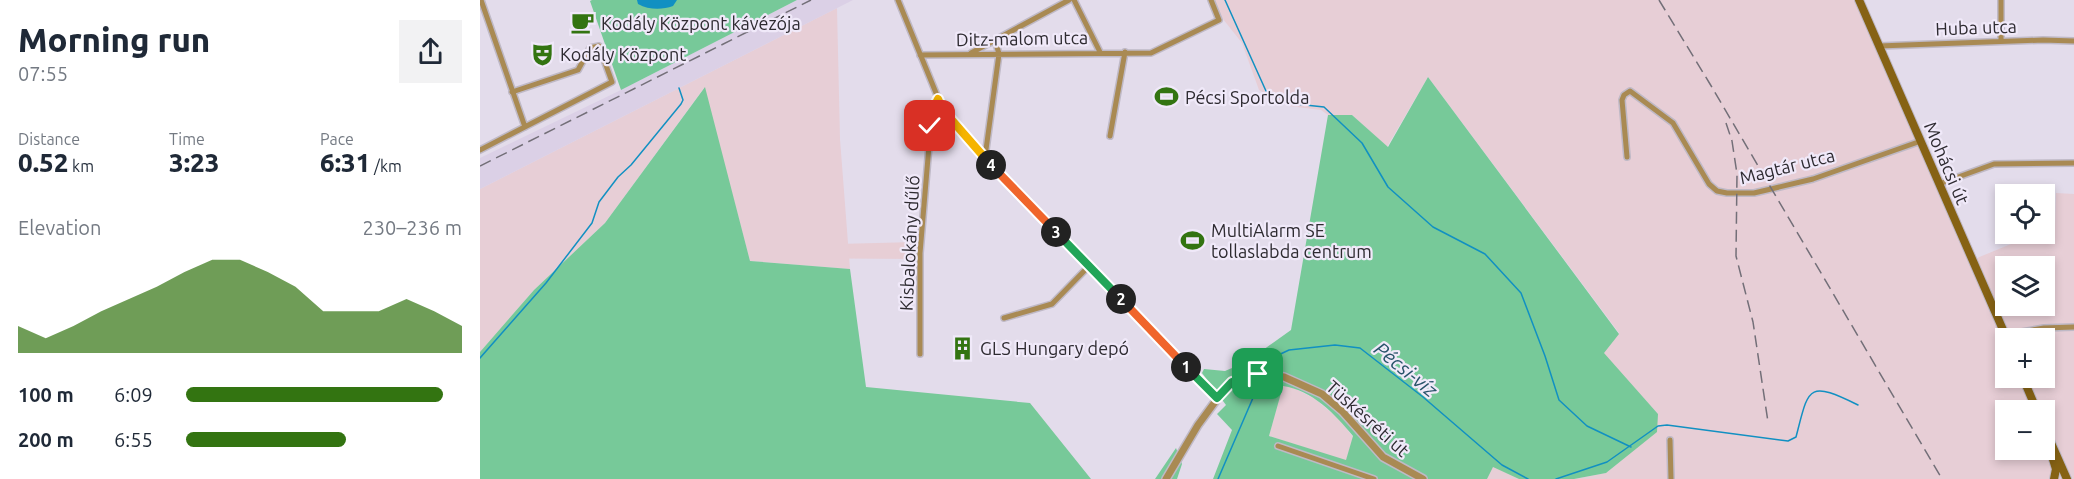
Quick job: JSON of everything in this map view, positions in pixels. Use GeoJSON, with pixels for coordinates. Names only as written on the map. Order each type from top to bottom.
{"type":"FeatureCollection","features":[{"type":"Feature","properties":{"kind":"main road","name":"Mohácsi út"},"geometry":{"type":"LineString","coordinates":[[1859,0],[2002,328]]}},
{"type":"Feature","properties":{"kind":"main road"},"geometry":{"type":"LineString","coordinates":[[2055,451],[2067,479]]}},
{"type":"Feature","properties":{"kind":"main road"},"geometry":{"type":"LineString","coordinates":[[2053,460],[2056,469],[2054,479]]}},
{"type":"Feature","properties":{"kind":"street"},"geometry":{"type":"LineString","coordinates":[[481,0],[525,127]]}},
{"type":"Feature","properties":{"kind":"street"},"geometry":{"type":"LineString","coordinates":[[898,0],[943,110],[984,157],[1217,398]]}},
{"type":"Feature","properties":{"kind":"street"},"geometry":{"type":"LineString","coordinates":[[969,53],[1069,0]]}},
{"type":"Feature","properties":{"kind":"street"},"geometry":{"type":"LineString","coordinates":[[1074,0],[1100,52]]}},
{"type":"Feature","properties":{"kind":"street","name":"Ditz-malom utca"},"geometry":{"type":"LineString","coordinates":[[920,55],[1151,52],[1161,50],[1219,20],[1211,0]]}},
{"type":"Feature","properties":{"kind":"street"},"geometry":{"type":"LineString","coordinates":[[2001,0],[2001,41]]}},
{"type":"Feature","properties":{"kind":"street"},"geometry":{"type":"LineString","coordinates":[[984,157],[999,54],[995,40]]}},
{"type":"Feature","properties":{"kind":"street","name":"Huba utca"},"geometry":{"type":"LineString","coordinates":[[1879,46],[2001,41],[2074,41]]}},
{"type":"Feature","properties":{"kind":"street"},"geometry":{"type":"LineString","coordinates":[[480,150],[612,82],[599,46],[590,48],[578,70],[512,92]]}},
{"type":"Feature","properties":{"kind":"street"},"geometry":{"type":"LineString","coordinates":[[1110,136],[1125,52]]}},
{"type":"Feature","properties":{"kind":"street","name":"Magtár utca"},"geometry":{"type":"LineString","coordinates":[[1627,157],[1622,100],[1624,95],[1630,91],[1673,123],[1709,184],[1727,194],[1754,193],[1813,179],[1921,141]]}},
{"type":"Feature","properties":{"kind":"street","name":"Kisbalokány dűlő"},"geometry":{"type":"LineString","coordinates":[[920,354],[920,253],[932,110],[938,99]]}},
{"type":"Feature","properties":{"kind":"street"},"geometry":{"type":"LineString","coordinates":[[1939,184],[1994,165],[2074,163]]}},
{"type":"Feature","properties":{"kind":"street"},"geometry":{"type":"LineString","coordinates":[[1004,318],[1052,304],[1089,266]]}},
{"type":"Feature","properties":{"kind":"street"},"geometry":{"type":"LineString","coordinates":[[2044,328],[2074,327]]}},
{"type":"Feature","properties":{"kind":"street","name":"Tüskésréti út"},"geometry":{"type":"LineString","coordinates":[[1166,479],[1198,425],[1217,398],[1232,382],[1258,374],[1271,374],[1292,380],[1322,394],[1342,411],[1379,453],[1395,465],[1423,479]]}},
{"type":"Feature","properties":{"kind":"street"},"geometry":{"type":"LineString","coordinates":[[1670,440],[1671,479]]}},
{"type":"Feature","properties":{"kind":"street"},"geometry":{"type":"LineString","coordinates":[[1278,446],[1374,479]]}},
{"type":"Feature","properties":{"kind":"shaded area"},"geometry":{"type":"Polygon","coordinates":[[[797,0],[853,0],[480,189],[480,158],[621,90],[797,0]]]}},
{"type":"Feature","properties":{"kind":"shaded area"},"geometry":{"type":"Polygon","coordinates":[[[1213,0],[1863,0],[1977,258],[2011,244],[2055,244],[2056,193],[2074,194],[2074,479],[1574,479],[1606,473],[1628,455],[1658,414],[1603,353],[1619,333],[1428,77],[1387,147],[1352,115],[1328,115],[1321,110],[1289,106],[1259,90],[1242,43],[1223,19],[1213,0]]]}},
{"type":"Feature","properties":{"kind":"shaded area"},"geometry":{"type":"Polygon","coordinates":[[[837,8],[840,139],[850,269],[750,261],[704,88],[605,223],[534,290],[480,352],[480,189],[837,8]]]}},
{"type":"Feature","properties":{"kind":"shaded area"},"geometry":{"type":"Polygon","coordinates":[[[916,242],[917,259],[755,258],[837,244],[916,242]]]}},
{"type":"Feature","properties":{"kind":"shaded area"},"geometry":{"type":"Polygon","coordinates":[[[1283,385],[1315,399],[1339,419],[1353,437],[1346,461],[1269,436],[1283,385]]]}},
{"type":"Feature","properties":{"kind":"shaded area"},"geometry":{"type":"Polygon","coordinates":[[[1493,466],[1519,479],[1487,479],[1493,466]]]}},
{"type":"Feature","properties":{"kind":"green space"},"geometry":{"type":"Polygon","coordinates":[[[797,0],[621,90],[590,1],[797,0]]]}},
{"type":"Feature","properties":{"kind":"green space"},"geometry":{"type":"Polygon","coordinates":[[[1428,77],[1619,334],[1604,353],[1658,414],[1657,432],[1606,473],[1574,479],[1519,479],[1493,467],[1487,479],[1213,479],[1232,430],[1217,414],[1226,405],[1202,373],[1204,369],[1225,371],[1246,362],[1291,330],[1328,115],[1352,115],[1388,147],[1428,77]],[[1283,386],[1269,436],[1346,460],[1353,436],[1322,404],[1294,388],[1283,386]]]}},
{"type":"Feature","properties":{"kind":"green space"},"geometry":{"type":"Polygon","coordinates":[[[705,87],[750,261],[850,269],[866,387],[1030,403],[1091,479],[480,479],[480,352],[534,290],[605,223],[705,87]]]}},
{"type":"Feature","properties":{"kind":"green space"},"geometry":{"type":"Polygon","coordinates":[[[1176,448],[1182,464],[1177,479],[1155,479],[1176,448]]]}},
{"type":"Feature","properties":{"kind":"water"},"geometry":{"type":"Polygon","coordinates":[[[637,0],[677,0],[673,6],[656,9],[638,4],[637,0]]]}},
{"type":"Feature","properties":{"kind":"waterway"},"geometry":{"type":"LineString","coordinates":[[1225,0],[1266,91],[1296,104],[1324,107],[1362,143],[1388,187],[1433,227],[1485,254],[1521,293],[1559,400],[1587,426],[1631,447]]}},
{"type":"Feature","properties":{"kind":"waterway"},"geometry":{"type":"LineString","coordinates":[[480,358],[546,283],[592,223],[599,202],[681,104],[683,100],[679,88]]}},
{"type":"Feature","properties":{"kind":"waterway","name":"Pécsi-víz"},"geometry":{"type":"LineString","coordinates":[[1265,370],[1272,358],[1289,350],[1335,345],[1360,348],[1423,397],[1502,465],[1528,479]]}},
{"type":"Feature","properties":{"kind":"waterway","name":"Pécsi-víz"},"geometry":{"type":"LineString","coordinates":[[1218,479],[1262,377]]}},
{"type":"Feature","properties":{"kind":"waterway","name":"Pécsi-víz"},"geometry":{"type":"LineString","coordinates":[[1556,479],[1607,462],[1658,426],[1667,425],[1788,441],[1796,437],[1804,407],[1813,393],[1829,392],[1858,405]]}},
{"type":"Feature","properties":{"kind":"railway"},"geometry":{"type":"LineString","coordinates":[[480,166],[811,0]]}},
{"type":"Feature","properties":{"kind":"railway"},"geometry":{"type":"LineString","coordinates":[[1659,0],[1942,479]]}},
{"type":"Feature","properties":{"kind":"railway"},"geometry":{"type":"LineString","coordinates":[[1726,123],[1732,141],[1737,174],[1736,256],[1753,322],[1768,422]]}},
{"type":"Feature","properties":{"kind":"place","name":"Kodály Központ kávézója"},"geometry":{"type":"Point","coordinates":[583,23]}},
{"type":"Feature","properties":{"kind":"place","name":"Kodály Központ"},"geometry":{"type":"Point","coordinates":[542,54]}},
{"type":"Feature","properties":{"kind":"place","name":"Pécsi Sportolda"},"geometry":{"type":"Point","coordinates":[1167,97]}},
{"type":"Feature","properties":{"kind":"place","name":"MultiAlarm SE tollaslabda centrum"},"geometry":{"type":"Point","coordinates":[1193,240]}},
{"type":"Feature","properties":{"kind":"place","name":"GLS Hungary depó"},"geometry":{"type":"Point","coordinates":[962,348]}},
{"type":"Feature","properties":{"kind":"route"},"geometry":{"type":"LineString","coordinates":[[930,126],[932,110],[938,99],[943,110],[984,157],[1217,398],[1232,382],[1258,374]]}}]}
